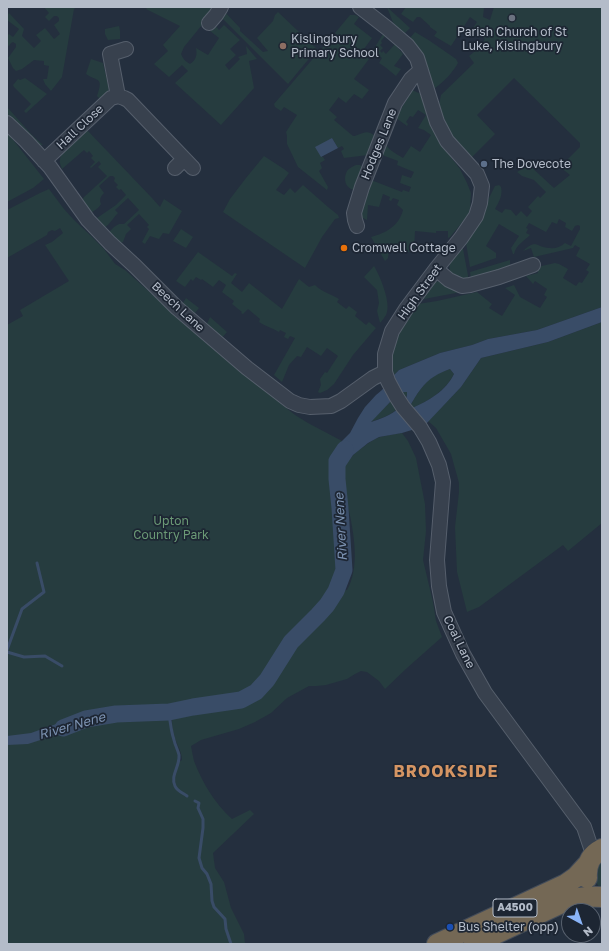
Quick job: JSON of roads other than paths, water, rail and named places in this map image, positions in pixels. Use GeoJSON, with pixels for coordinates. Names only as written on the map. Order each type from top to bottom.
{"type":"FeatureCollection","features":[{"type":"Feature","properties":{"kind":"highway"},"geometry":{"type":"LineString","coordinates":[[596,853],[586,877],[590,886],[602,897]]}},
{"type":"Feature","properties":{"kind":"highway","name":"A4500"},"geometry":{"type":"LineString","coordinates":[[437,944],[566,884],[576,877],[596,853]]}},
{"type":"Feature","properties":{"kind":"highway","name":"A4500"},"geometry":{"type":"LineString","coordinates":[[474,944],[566,901],[579,897],[602,897]]}},
{"type":"Feature","properties":{"kind":"street"},"geometry":{"type":"LineString","coordinates":[[209,23],[221,7]]}},
{"type":"Feature","properties":{"kind":"street","name":"High Street"},"geometry":{"type":"LineString","coordinates":[[368,10],[407,45],[417,58],[437,122],[447,141],[477,174],[482,186],[480,203],[476,216],[461,238],[436,268],[406,309],[392,331],[385,354],[387,376]]}},
{"type":"Feature","properties":{"kind":"street"},"geometry":{"type":"LineString","coordinates":[[126,49],[110,54],[118,96],[128,100],[184,165]]}},
{"type":"Feature","properties":{"kind":"street","name":"Hodges Lane"},"geometry":{"type":"LineString","coordinates":[[357,226],[354,213],[362,187],[395,104],[411,79],[421,70]]}},
{"type":"Feature","properties":{"kind":"street","name":"Hall Close"},"geometry":{"type":"LineString","coordinates":[[44,160],[111,98],[118,96]]}},
{"type":"Feature","properties":{"kind":"street","name":"Beech Lane"},"geometry":{"type":"LineString","coordinates":[[7,123],[44,160],[88,220],[110,243],[177,308],[247,368],[290,401],[299,405],[310,407],[331,406],[342,401],[373,378],[387,376]]}},
{"type":"Feature","properties":{"kind":"street"},"geometry":{"type":"LineString","coordinates":[[436,268],[450,280],[462,286],[470,285],[523,265]]}},
{"type":"Feature","properties":{"kind":"street","name":"Coal Lane"},"geometry":{"type":"LineString","coordinates":[[387,376],[403,407],[420,427],[429,442],[439,465],[443,482],[437,560],[439,586],[444,612],[463,654],[485,693],[584,827],[596,853]]}},
{"type":"Feature","properties":{"kind":"street","name":"Coal Lane"},"geometry":{"type":"LineString","coordinates":[[584,827],[591,848],[596,853]]}},
{"type":"Feature","properties":{"kind":"water"},"geometry":{"type":"Polygon","coordinates":[[[332,138],[338,148],[321,157],[315,147],[332,138]]]}},
{"type":"Feature","properties":{"kind":"water"},"geometry":{"type":"Polygon","coordinates":[[[602,307],[602,322],[548,342],[481,358],[461,387],[426,424],[412,408],[430,399],[446,386],[454,374],[450,369],[431,379],[421,389],[410,406],[406,399],[407,392],[401,394],[392,377],[399,370],[440,353],[472,345],[488,339],[537,330],[602,307]]]}},
{"type":"Feature","properties":{"kind":"water"},"geometry":{"type":"Polygon","coordinates":[[[385,386],[393,399],[371,422],[393,413],[399,408],[415,429],[379,437],[368,443],[353,455],[343,470],[330,471],[330,464],[334,453],[342,441],[350,433],[365,407],[385,386]]]}},
{"type":"Feature","properties":{"kind":"water"},"geometry":{"type":"Polygon","coordinates":[[[84,714],[87,725],[28,744],[7,745],[7,736],[31,733],[84,714]]]}},
{"type":"Feature","properties":{"kind":"waterway","name":"River Nene"},"geometry":{"type":"LineString","coordinates":[[63,728],[86,719],[116,714],[169,712],[241,700],[256,692],[267,680],[291,642],[327,605],[336,591],[344,570],[337,461],[345,449]]}},
{"type":"Feature","properties":{"kind":"waterway"},"geometry":{"type":"LineString","coordinates":[[7,650],[22,609],[44,592],[37,563]]}},
{"type":"Feature","properties":{"kind":"waterway"},"geometry":{"type":"LineString","coordinates":[[7,652],[24,657],[45,656],[62,666]]}},
{"type":"Feature","properties":{"kind":"waterway"},"geometry":{"type":"LineString","coordinates":[[169,712],[174,742],[179,755],[174,775],[174,782],[177,789],[187,796]]}},
{"type":"Feature","properties":{"kind":"waterway"},"geometry":{"type":"LineString","coordinates":[[195,801],[199,803],[198,808],[203,819],[199,858],[202,868],[207,874],[211,884],[212,901],[214,907],[225,919],[226,929],[231,944]]}},
{"type":"Feature","properties":{"kind":"place","name":"Parish Church of St Luke, Kislingbury"},"geometry":{"type":"Point","coordinates":[512,18]}},
{"type":"Feature","properties":{"kind":"place","name":"Kislingbury Primary School"},"geometry":{"type":"Point","coordinates":[283,46]}},
{"type":"Feature","properties":{"kind":"place","name":"The Dovecote"},"geometry":{"type":"Point","coordinates":[484,164]}},
{"type":"Feature","properties":{"kind":"place","name":"Cromwell Cottage"},"geometry":{"type":"Point","coordinates":[344,248]}},
{"type":"Feature","properties":{"kind":"place","name":"Bus Shelter (opp)"},"geometry":{"type":"Point","coordinates":[450,927]}},
{"type":"Feature","properties":{"kind":"district","name":"BROOKSIDE"},"geometry":{"type":"Point","coordinates":[446,772]}},
{"type":"Feature","properties":{"kind":"park label","name":"Upton Country Park"},"geometry":{"type":"Point","coordinates":[171,528]}}]}
